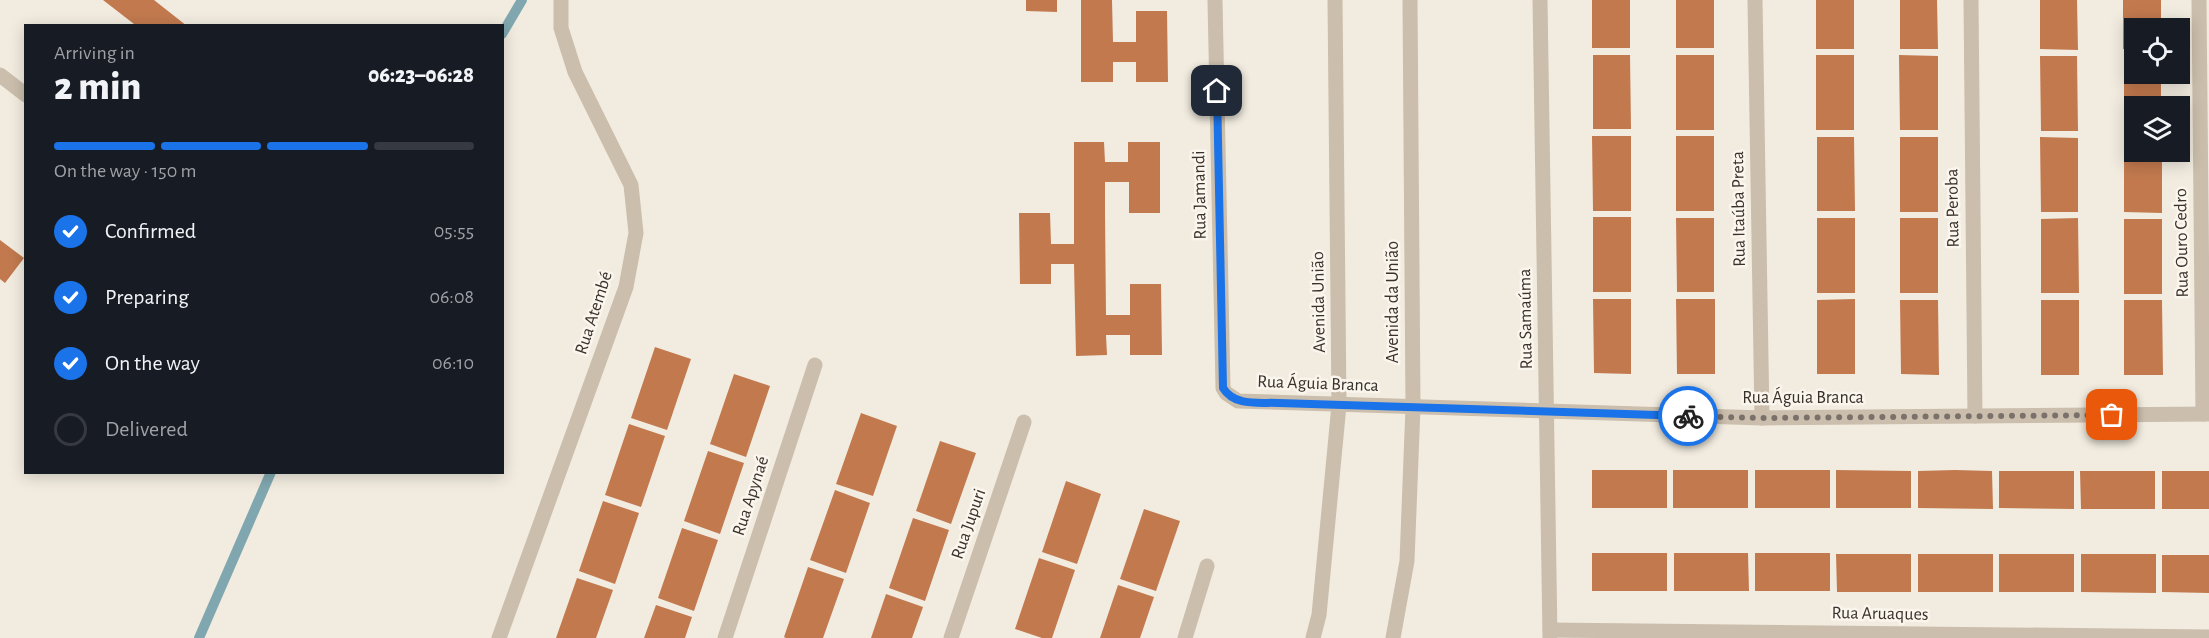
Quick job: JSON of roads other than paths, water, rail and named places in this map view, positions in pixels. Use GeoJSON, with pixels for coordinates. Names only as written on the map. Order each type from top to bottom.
{"type":"FeatureCollection","features":[{"type":"Feature","properties":{"kind":"street","name":"Rua Atembé"},"geometry":{"type":"LineString","coordinates":[[499,638],[626,287],[636,233],[631,185],[575,72],[561,28],[561,0]]}},
{"type":"Feature","properties":{"kind":"street","name":"Rua Jamandi"},"geometry":{"type":"LineString","coordinates":[[1215,0],[1223,388]]}},
{"type":"Feature","properties":{"kind":"street","name":"Avenida União"},"geometry":{"type":"LineString","coordinates":[[1313,638],[1319,615],[1339,405],[1335,0]]}},
{"type":"Feature","properties":{"kind":"street","name":"Avenida da União"},"geometry":{"type":"LineString","coordinates":[[1393,638],[1407,561],[1413,406],[1410,0]]}},
{"type":"Feature","properties":{"kind":"street","name":"Rua Samaúma"},"geometry":{"type":"LineString","coordinates":[[1540,0],[1550,634]]}},
{"type":"Feature","properties":{"kind":"street","name":"Rua Itaúba Preta"},"geometry":{"type":"LineString","coordinates":[[1755,0],[1762,418]]}},
{"type":"Feature","properties":{"kind":"street","name":"Rua Peroba"},"geometry":{"type":"LineString","coordinates":[[1971,0],[1975,416]]}},
{"type":"Feature","properties":{"kind":"street","name":"Rua Ouro Cedro"},"geometry":{"type":"LineString","coordinates":[[2199,0],[2206,414]]}},
{"type":"Feature","properties":{"kind":"street"},"geometry":{"type":"LineString","coordinates":[[0,75],[24,93]]}},
{"type":"Feature","properties":{"kind":"street","name":"Rua Apynaé"},"geometry":{"type":"LineString","coordinates":[[725,638],[815,365]]}},
{"type":"Feature","properties":{"kind":"street","name":"Rua Águia Branca"},"geometry":{"type":"LineString","coordinates":[[1223,388],[1226,393],[1239,401],[1762,418],[2206,414]]}},
{"type":"Feature","properties":{"kind":"street","name":"Rua Jupuri"},"geometry":{"type":"LineString","coordinates":[[951,638],[1024,422]]}},
{"type":"Feature","properties":{"kind":"street"},"geometry":{"type":"LineString","coordinates":[[1185,638],[1207,566]]}},
{"type":"Feature","properties":{"kind":"street","name":"Rua Aruaques"},"geometry":{"type":"LineString","coordinates":[[1550,634],[2209,637]]}},
{"type":"Feature","properties":{"kind":"waterway"},"geometry":{"type":"LineString","coordinates":[[504,31],[522,0]]}},
{"type":"Feature","properties":{"kind":"waterway"},"geometry":{"type":"LineString","coordinates":[[199,638],[270,474]]}}]}
